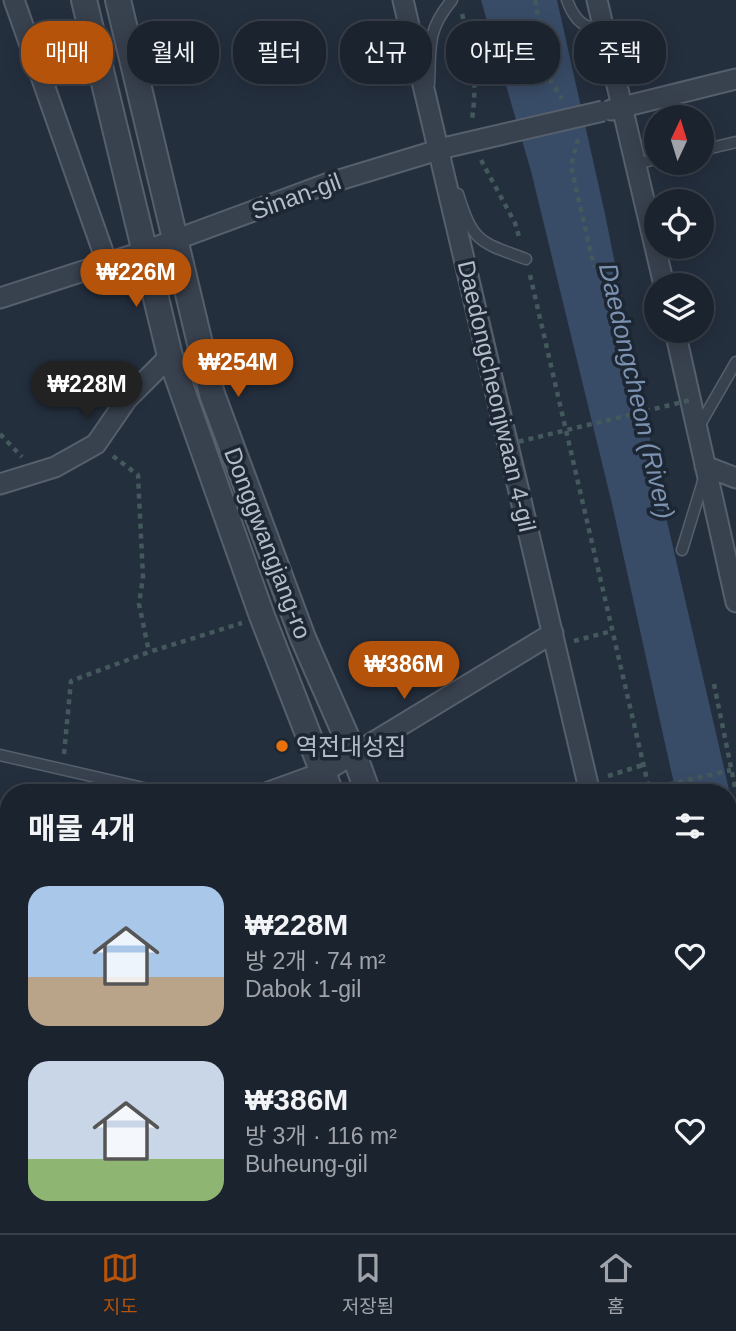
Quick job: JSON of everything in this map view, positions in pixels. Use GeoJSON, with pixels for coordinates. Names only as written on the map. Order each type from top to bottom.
{"type":"FeatureCollection","features":[{"type":"Feature","properties":{"kind":"street"},"geometry":{"type":"LineString","coordinates":[[14,0],[107,263]]}},
{"type":"Feature","properties":{"kind":"street","name":"Donggwangjang-ro"},"geometry":{"type":"LineString","coordinates":[[84,0],[170,356],[262,616],[328,783]]}},
{"type":"Feature","properties":{"kind":"street","name":"Donggwangjang-ro"},"geometry":{"type":"LineString","coordinates":[[118,0],[212,394],[303,638],[365,784]]}},
{"type":"Feature","properties":{"kind":"street","name":"Daedongcheonjwaan 4-gil"},"geometry":{"type":"LineString","coordinates":[[403,0],[425,101],[443,148],[588,784]]}},
{"type":"Feature","properties":{"kind":"street"},"geometry":{"type":"LineString","coordinates":[[597,0],[602,21]]}},
{"type":"Feature","properties":{"kind":"street"},"geometry":{"type":"LineString","coordinates":[[613,110],[736,79]]}},
{"type":"Feature","properties":{"kind":"street"},"geometry":{"type":"LineString","coordinates":[[610,84],[613,110],[636,164],[661,273]]}},
{"type":"Feature","properties":{"kind":"street","name":"Sinan-gil"},"geometry":{"type":"LineString","coordinates":[[0,298],[145,251],[326,184],[443,148],[613,110]]}},
{"type":"Feature","properties":{"kind":"street"},"geometry":{"type":"LineString","coordinates":[[677,343],[736,602]]}},
{"type":"Feature","properties":{"kind":"street"},"geometry":{"type":"LineString","coordinates":[[0,484],[55,467],[96,444],[127,399],[170,356]]}},
{"type":"Feature","properties":{"kind":"street"},"geometry":{"type":"LineString","coordinates":[[706,469],[736,478]]}},
{"type":"Feature","properties":{"kind":"street"},"geometry":{"type":"LineString","coordinates":[[328,783],[354,754],[553,633]]}},
{"type":"Feature","properties":{"kind":"lane"},"geometry":{"type":"LineString","coordinates":[[425,101],[432,35],[445,8],[452,0]]}},
{"type":"Feature","properties":{"kind":"lane"},"geometry":{"type":"LineString","coordinates":[[567,0],[578,21]]}},
{"type":"Feature","properties":{"kind":"lane"},"geometry":{"type":"LineString","coordinates":[[714,147],[736,142]]}},
{"type":"Feature","properties":{"kind":"lane"},"geometry":{"type":"LineString","coordinates":[[443,148],[473,233],[496,248],[526,259]]}},
{"type":"Feature","properties":{"kind":"lane"},"geometry":{"type":"LineString","coordinates":[[636,164],[644,162]]}},
{"type":"Feature","properties":{"kind":"lane"},"geometry":{"type":"LineString","coordinates":[[697,429],[736,362]]}},
{"type":"Feature","properties":{"kind":"lane"},"geometry":{"type":"LineString","coordinates":[[682,551],[706,469]]}},
{"type":"Feature","properties":{"kind":"lane"},"geometry":{"type":"LineString","coordinates":[[0,755],[126,784]]}},
{"type":"Feature","properties":{"kind":"path"},"geometry":{"type":"LineString","coordinates":[[461,12],[474,62],[475,98],[471,124]]}},
{"type":"Feature","properties":{"kind":"path"},"geometry":{"type":"LineString","coordinates":[[476,149],[515,223],[526,259],[648,784]]}},
{"type":"Feature","properties":{"kind":"path"},"geometry":{"type":"LineString","coordinates":[[509,444],[691,400]]}},
{"type":"Feature","properties":{"kind":"path"},"geometry":{"type":"LineString","coordinates":[[96,444],[138,475],[143,578],[139,604],[149,652]]}},
{"type":"Feature","properties":{"kind":"path"},"geometry":{"type":"LineString","coordinates":[[63,770],[71,681],[149,652],[262,616]]}},
{"type":"Feature","properties":{"kind":"path"},"geometry":{"type":"LineString","coordinates":[[587,638],[612,631]]}},
{"type":"Feature","properties":{"kind":"path"},"geometry":{"type":"LineString","coordinates":[[714,684],[734,784]]}},
{"type":"Feature","properties":{"kind":"path"},"geometry":{"type":"LineString","coordinates":[[615,775],[643,765]]}},
{"type":"Feature","properties":{"kind":"path"},"geometry":{"type":"LineString","coordinates":[[678,784],[731,771]]}},
{"type":"Feature","properties":{"kind":"water","name":"Daedongcheon (River)"},"geometry":{"type":"Polygon","coordinates":[[[481,0],[557,0],[605,214],[663,504],[728,784],[674,784],[612,504],[531,171],[506,84],[560,84],[560,21],[487,21],[481,0]]]}},
{"type":"Feature","properties":{"kind":"place","name":"역전대성집"},"geometry":{"type":"Point","coordinates":[282,746]}}]}
